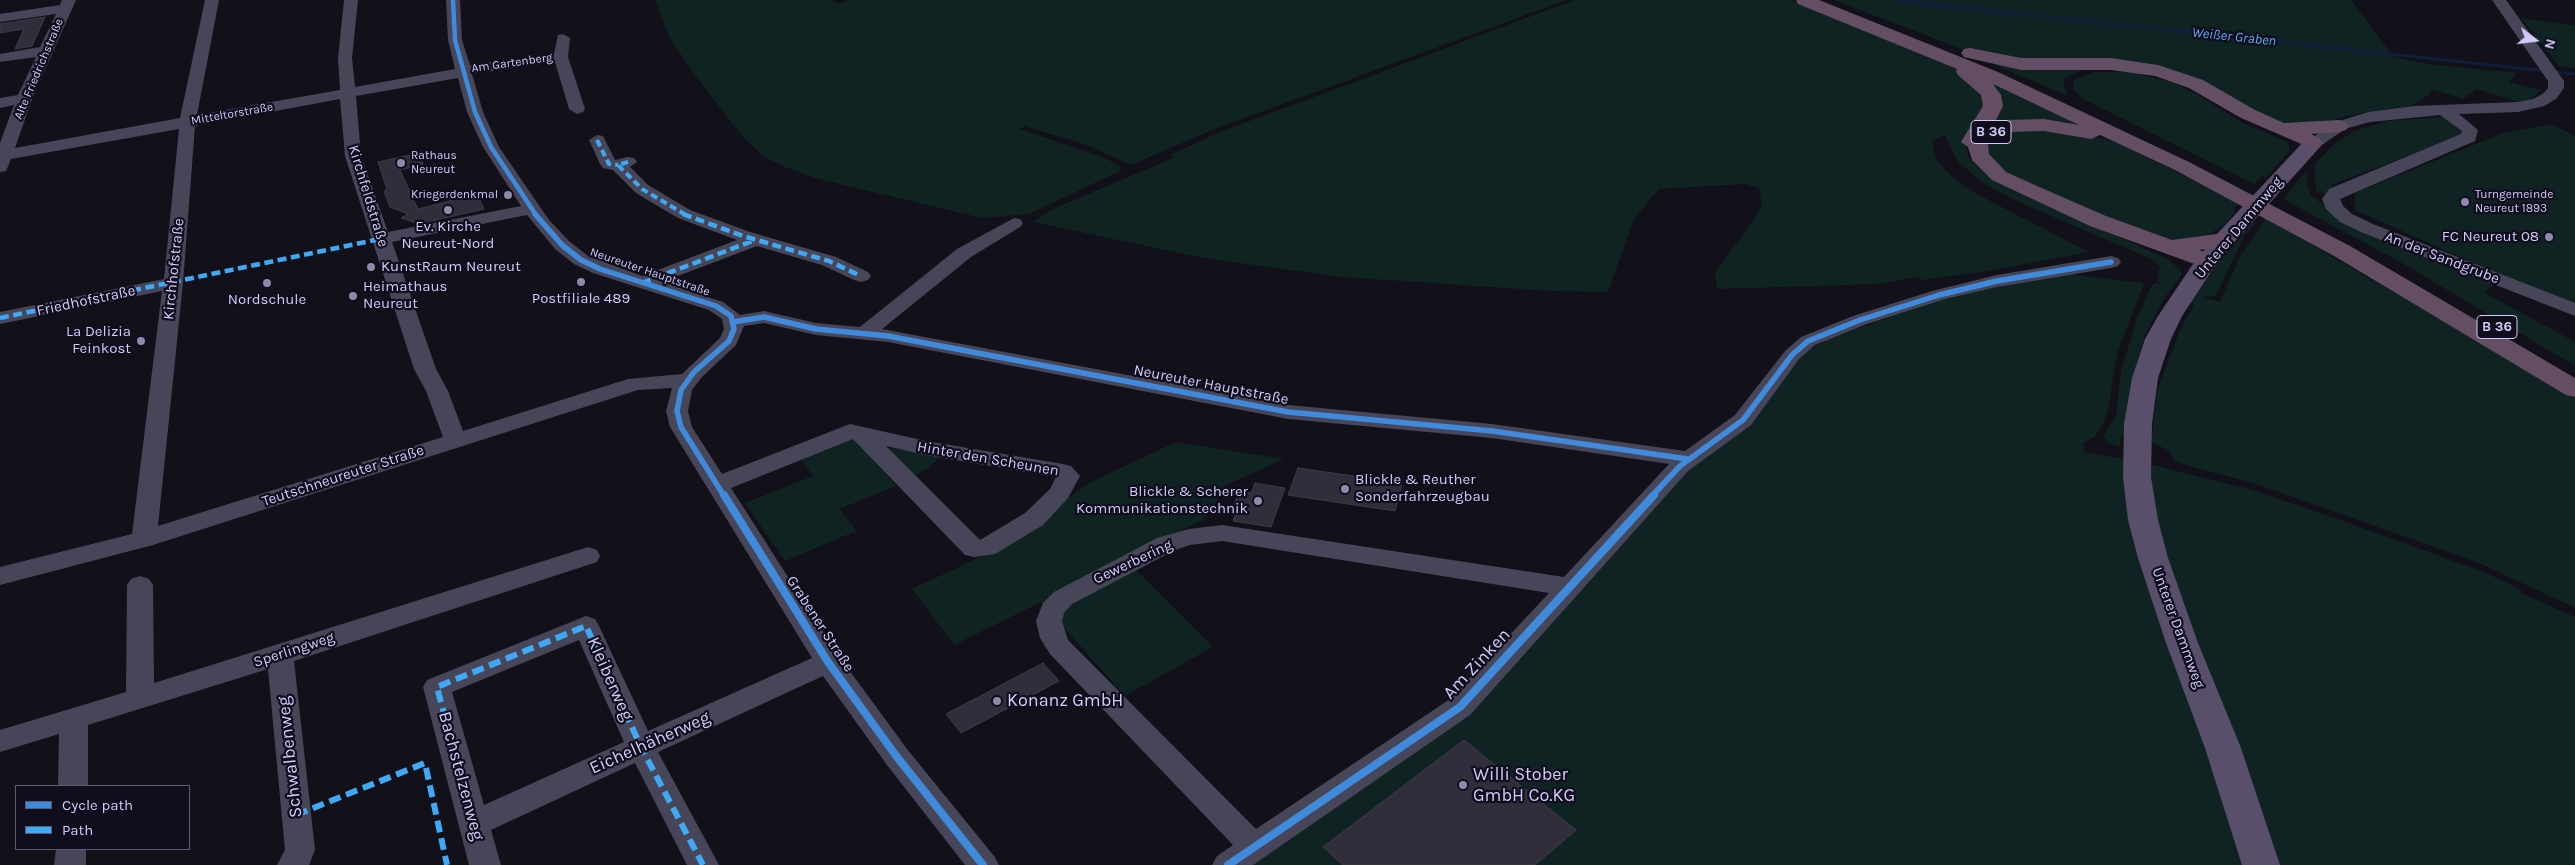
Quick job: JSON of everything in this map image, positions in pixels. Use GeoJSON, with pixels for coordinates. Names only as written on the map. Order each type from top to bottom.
{"type":"FeatureCollection","features":[{"type":"Feature","properties":{"kind":"highway","name":"B 36"},"geometry":{"type":"LineString","coordinates":[[1804,0],[2056,105],[2215,183],[2342,251],[2575,390]]}},
{"type":"Feature","properties":{"kind":"highway","name":"B 36"},"geometry":{"type":"LineString","coordinates":[[1822,0],[1998,70],[2136,132],[2342,239],[2575,374]]}},
{"type":"Feature","properties":{"kind":"highway"},"geometry":{"type":"LineString","coordinates":[[1899,38],[1965,71],[1989,92],[1992,100],[1992,111],[1970,145],[1976,161],[1988,174],[2033,197],[2204,265]]}},
{"type":"Feature","properties":{"kind":"highway","name":"B 36"},"geometry":{"type":"LineString","coordinates":[[1926,41],[1975,55],[2021,64],[2110,64],[2158,71],[2196,84],[2237,109],[2271,124],[2310,145]]}},
{"type":"Feature","properties":{"kind":"highway"},"geometry":{"type":"LineString","coordinates":[[2136,132],[2070,88],[2081,73],[2101,70],[2126,70],[2162,77],[2192,89],[2247,123],[2310,145]]}},
{"type":"Feature","properties":{"kind":"highway","name":"B 36"},"geometry":{"type":"LineString","coordinates":[[2271,124],[2304,129],[2339,126]]}},
{"type":"Feature","properties":{"kind":"highway","name":"B 36"},"geometry":{"type":"LineString","coordinates":[[2204,265],[2163,245],[2098,221],[2008,181],[1984,162],[1978,150],[1980,140],[1993,131],[2012,125],[2044,125],[2073,128],[2117,141],[2189,174],[2215,183]]}},
{"type":"Feature","properties":{"kind":"highway","name":"B 36"},"geometry":{"type":"LineString","coordinates":[[2163,245],[2184,247],[2224,240]]}},
{"type":"Feature","properties":{"kind":"main road","name":"Unterer Dammweg"},"geometry":{"type":"LineString","coordinates":[[2261,865],[2223,748],[2166,599],[2148,538],[2137,477],[2138,424],[2145,378],[2158,339],[2204,265],[2224,240],[2310,145]]}},
{"type":"Feature","properties":{"kind":"street","name":"Kirchhofstraße"},"geometry":{"type":"LineString","coordinates":[[144,539],[173,283],[187,122],[212,0]]}},
{"type":"Feature","properties":{"kind":"street","name":"Kirchfeldstraße"},"geometry":{"type":"LineString","coordinates":[[351,0],[345,49],[346,93],[353,156],[425,369],[437,391],[455,440]]}},
{"type":"Feature","properties":{"kind":"street","name":"Neureuter Hauptstraße"},"geometry":{"type":"LineString","coordinates":[[453,0],[455,40],[475,112],[491,147],[531,209],[562,245],[581,260],[600,269],[716,306],[726,311],[733,322],[764,317],[816,329],[865,333],[1288,412],[1492,431],[1688,459]]}},
{"type":"Feature","properties":{"kind":"street","name":"Unterer Dammweg"},"geometry":{"type":"LineString","coordinates":[[2310,145],[2339,126],[2387,114],[2502,108],[2538,103],[2550,96],[2556,88],[2556,81],[2499,0]]}},
{"type":"Feature","properties":{"kind":"street"},"geometry":{"type":"LineString","coordinates":[[0,18],[68,4]]}},
{"type":"Feature","properties":{"kind":"street","name":"Alte Friedrichstraße"},"geometry":{"type":"LineString","coordinates":[[1,160],[24,99],[68,4]]}},
{"type":"Feature","properties":{"kind":"street","name":"Am Gartenberg"},"geometry":{"type":"LineString","coordinates":[[563,38],[562,56],[577,109]]}},
{"type":"Feature","properties":{"kind":"street"},"geometry":{"type":"LineString","coordinates":[[0,58],[46,51]]}},
{"type":"Feature","properties":{"kind":"street","name":"Am Gartenberg"},"geometry":{"type":"LineString","coordinates":[[464,71],[562,56]]}},
{"type":"Feature","properties":{"kind":"street","name":"Mitteltorstraße"},"geometry":{"type":"LineString","coordinates":[[1,160],[187,122],[464,71]]}},
{"type":"Feature","properties":{"kind":"street"},"geometry":{"type":"LineString","coordinates":[[0,103],[24,99]]}},
{"type":"Feature","properties":{"kind":"street","name":"An der Sandgrube"},"geometry":{"type":"LineString","coordinates":[[2444,110],[2470,130],[2469,137],[2335,192],[2331,199],[2335,209],[2346,218],[2367,228],[2575,310]]}},
{"type":"Feature","properties":{"kind":"street"},"geometry":{"type":"LineString","coordinates":[[597,140],[609,164],[623,164],[642,189],[674,210],[756,240],[829,261],[862,276]]}},
{"type":"Feature","properties":{"kind":"street"},"geometry":{"type":"LineString","coordinates":[[380,238],[531,209]]}},
{"type":"Feature","properties":{"kind":"street"},"geometry":{"type":"LineString","coordinates":[[865,333],[964,253],[1014,223]]}},
{"type":"Feature","properties":{"kind":"street"},"geometry":{"type":"LineString","coordinates":[[642,282],[756,240]]}},
{"type":"Feature","properties":{"kind":"street","name":"Am Zinken"},"geometry":{"type":"LineString","coordinates":[[1228,865],[1460,707],[1568,587],[1688,459],[1722,438],[1743,420],[1792,355],[1815,338],[1860,320],[1939,295],[1996,281],[2110,262]]}},
{"type":"Feature","properties":{"kind":"street","name":"Friedhofstraße"},"geometry":{"type":"LineString","coordinates":[[0,318],[173,283]]}},
{"type":"Feature","properties":{"kind":"street"},"geometry":{"type":"LineString","coordinates":[[687,380],[728,341],[734,330],[733,322]]}},
{"type":"Feature","properties":{"kind":"street","name":"Teutschneureuter Straße"},"geometry":{"type":"LineString","coordinates":[[0,576],[144,539],[636,384],[687,380]]}},
{"type":"Feature","properties":{"kind":"street","name":"Grabener Straße"},"geometry":{"type":"LineString","coordinates":[[687,380],[678,399],[678,417],[690,443],[828,662],[897,757],[983,865]]}},
{"type":"Feature","properties":{"kind":"street","name":"Hinter den Scheunen"},"geometry":{"type":"LineString","coordinates":[[717,485],[850,432],[861,434],[926,448],[1063,471],[1068,476],[1060,493],[1034,519],[986,548],[974,549],[861,434]]}},
{"type":"Feature","properties":{"kind":"street","name":"Gewerbering"},"geometry":{"type":"LineString","coordinates":[[1254,847],[1059,646],[1053,638],[1049,621],[1052,610],[1063,598],[1166,544],[1189,537],[1222,533],[1568,587]]}},
{"type":"Feature","properties":{"kind":"street","name":"Sperlingweg"},"geometry":{"type":"LineString","coordinates":[[0,741],[280,655],[588,556]]}},
{"type":"Feature","properties":{"kind":"street"},"geometry":{"type":"LineString","coordinates":[[140,586],[140,699]]}},
{"type":"Feature","properties":{"kind":"street","name":"Bachstelzenweg"},"geometry":{"type":"LineString","coordinates":[[485,865],[437,687],[586,626]]}},
{"type":"Feature","properties":{"kind":"street","name":"Kleiberweg"},"geometry":{"type":"LineString","coordinates":[[586,626],[641,747],[703,865]]}},
{"type":"Feature","properties":{"kind":"street","name":"Schwalbenweg"},"geometry":{"type":"LineString","coordinates":[[280,655],[300,850],[296,862]]}},
{"type":"Feature","properties":{"kind":"street","name":"Eichelhäherweg"},"geometry":{"type":"LineString","coordinates":[[473,824],[828,662]]}},
{"type":"Feature","properties":{"kind":"street"},"geometry":{"type":"LineString","coordinates":[[72,785],[74,719]]}},
{"type":"Feature","properties":{"kind":"street"},"geometry":{"type":"LineString","coordinates":[[70,865],[71,850]]}},
{"type":"Feature","properties":{"kind":"green space"},"geometry":{"type":"Polygon","coordinates":[[[655,0],[832,0],[838,4],[850,0],[1566,0],[1212,130],[1131,165],[1087,145],[1024,126],[1020,129],[1102,157],[1119,165],[1120,171],[1029,214],[982,218],[818,179],[785,167],[763,156],[743,137],[697,78],[671,40],[655,0]]]}},
{"type":"Feature","properties":{"kind":"green space"},"geometry":{"type":"Polygon","coordinates":[[[1575,0],[1791,0],[1961,71],[1987,98],[1966,143],[1968,156],[1977,167],[2012,189],[2168,259],[2181,271],[2181,276],[2165,297],[2145,335],[2137,362],[2127,428],[2121,437],[2120,447],[2108,443],[2104,435],[2116,416],[2121,371],[2137,318],[2150,289],[2155,283],[2165,285],[2157,281],[2160,267],[2149,258],[2012,199],[1982,182],[1957,161],[1945,135],[1932,140],[1936,159],[1949,174],[1971,191],[2089,252],[1983,272],[1921,280],[1917,277],[1879,284],[1717,289],[1715,272],[1755,218],[1762,204],[1759,188],[1745,184],[1659,189],[1634,219],[1608,292],[1551,291],[1342,277],[1203,258],[1033,222],[1053,209],[1173,158],[1170,155],[1220,132],[1575,0]]]}},
{"type":"Feature","properties":{"kind":"green space"},"geometry":{"type":"Polygon","coordinates":[[[1834,0],[2351,0],[2394,57],[2428,64],[2517,73],[2509,82],[2541,90],[2526,104],[2476,89],[2463,99],[2431,89],[2429,95],[2411,106],[2360,113],[2327,121],[2279,124],[2182,77],[2054,64],[1967,51],[1834,0]]]}},
{"type":"Feature","properties":{"kind":"green space"},"geometry":{"type":"Polygon","coordinates":[[[2521,18],[2575,25],[2575,68],[2559,66],[2521,18]]]}},
{"type":"Feature","properties":{"kind":"green space"},"geometry":{"type":"Polygon","coordinates":[[[1984,60],[2035,67],[2123,67],[2163,74],[2197,88],[2236,111],[2294,139],[2251,122],[2194,88],[2162,75],[2123,68],[2081,70],[2065,78],[2063,82],[2068,96],[1984,60]]]}},
{"type":"Feature","properties":{"kind":"green space"},"geometry":{"type":"Polygon","coordinates":[[[2094,72],[2129,72],[2172,82],[2195,93],[2243,123],[2288,142],[2290,150],[2266,178],[2262,176],[2254,184],[2083,99],[2074,90],[2074,80],[2094,72]]]}},
{"type":"Feature","properties":{"kind":"green space"},"geometry":{"type":"Polygon","coordinates":[[[1975,74],[2108,135],[1993,127],[1975,74]]]}},
{"type":"Feature","properties":{"kind":"green space"},"geometry":{"type":"Polygon","coordinates":[[[2449,117],[2465,134],[2334,184],[2325,194],[2316,191],[2314,165],[2333,145],[2354,131],[2388,121],[2449,117]]]}},
{"type":"Feature","properties":{"kind":"green space","name":"Turngemeinde Neureut 1893"},"geometry":{"type":"Polygon","coordinates":[[[2551,124],[2575,136],[2575,304],[2471,262],[2355,210],[2355,193],[2503,133],[2551,124]]]}},
{"type":"Feature","properties":{"kind":"green space"},"geometry":{"type":"Polygon","coordinates":[[[2015,127],[2092,135],[2119,144],[2239,202],[2233,210],[2236,211],[2224,225],[2200,240],[2159,241],[1994,169],[1983,143],[2015,127]]]}},
{"type":"Feature","properties":{"kind":"green space"},"geometry":{"type":"Polygon","coordinates":[[[2305,172],[2308,173],[2307,184],[2311,195],[2326,207],[2496,282],[2485,293],[2575,342],[2575,366],[2402,263],[2283,199],[2305,172]]]}},
{"type":"Feature","properties":{"kind":"green space"},"geometry":{"type":"Polygon","coordinates":[[[2266,218],[2575,398],[2575,608],[2477,562],[2256,484],[2175,462],[2170,451],[2151,442],[2157,391],[2179,332],[2194,304],[2190,302],[2223,258],[2253,222],[2256,222],[2245,235],[2215,296],[2201,297],[2220,302],[2240,256],[2266,218]]]}},
{"type":"Feature","properties":{"kind":"green space"},"geometry":{"type":"Polygon","coordinates":[[[2060,273],[2144,283],[2117,354],[2108,410],[2103,424],[2094,437],[2083,443],[2084,452],[2145,463],[2256,491],[2484,572],[2520,589],[2521,593],[2575,617],[2575,865],[1244,865],[1454,721],[1685,471],[1804,352],[1833,337],[1942,299],[2060,273]]]}},
{"type":"Feature","properties":{"kind":"green space"},"geometry":{"type":"Polygon","coordinates":[[[845,439],[856,439],[863,445],[896,486],[840,509],[856,531],[785,561],[745,503],[813,476],[800,457],[845,439]]]}},
{"type":"Feature","properties":{"kind":"green space"},"geometry":{"type":"Polygon","coordinates":[[[1176,442],[1284,459],[1227,485],[1205,519],[1125,559],[1213,647],[1125,696],[1041,602],[954,645],[912,589],[995,550],[1089,483],[1176,442]]]}},
{"type":"Feature","properties":{"kind":"green space"},"geometry":{"type":"Polygon","coordinates":[[[891,448],[940,456],[929,467],[913,477],[885,451],[891,448]]]}},
{"type":"Feature","properties":{"kind":"building"},"geometry":{"type":"Polygon","coordinates":[[[45,17],[32,46],[15,49],[24,29],[0,33],[0,24],[45,17]]]}},
{"type":"Feature","properties":{"kind":"building"},"geometry":{"type":"Polygon","coordinates":[[[419,153],[423,164],[400,170],[418,209],[477,194],[484,209],[419,224],[401,218],[408,214],[390,207],[384,191],[387,190],[378,162],[419,153]]]}},
{"type":"Feature","properties":{"kind":"building","name":"Blickle & Reuther Sonderfahrzeugbau"},"geometry":{"type":"Polygon","coordinates":[[[1298,468],[1402,483],[1395,511],[1288,495],[1298,468]]]}},
{"type":"Feature","properties":{"kind":"building","name":"Blickle & Scherer Kommunikationstechnik"},"geometry":{"type":"Polygon","coordinates":[[[1255,483],[1285,488],[1271,527],[1233,521],[1237,510],[1232,509],[1239,492],[1251,493],[1255,483]]]}},
{"type":"Feature","properties":{"kind":"building","name":"Konanz GmbH"},"geometry":{"type":"Polygon","coordinates":[[[1043,663],[1059,681],[961,733],[946,714],[1043,663]]]}},
{"type":"Feature","properties":{"kind":"building","name":"Willi Stober GmbH Co.KG"},"geometry":{"type":"Polygon","coordinates":[[[1464,740],[1576,830],[1535,865],[1343,865],[1323,847],[1464,740]]]}},
{"type":"Feature","properties":{"kind":"waterway","name":"Weißer Graben"},"geometry":{"type":"LineString","coordinates":[[1893,0],[2546,71]]}},
{"type":"Feature","properties":{"kind":"waterway","name":"Weißer Graben"},"geometry":{"type":"LineString","coordinates":[[2553,72],[2575,74]]}},
{"type":"Feature","properties":{"kind":"marked path"},"geometry":{"type":"LineString","coordinates":[[597,140],[609,164],[618,165]]}},
{"type":"Feature","properties":{"kind":"marked path"},"geometry":{"type":"LineString","coordinates":[[628,162],[618,165],[642,189],[684,214],[743,236],[829,261],[861,276]]}},
{"type":"Feature","properties":{"kind":"marked path"},"geometry":{"type":"LineString","coordinates":[[0,318],[380,239]]}},
{"type":"Feature","properties":{"kind":"marked path"},"geometry":{"type":"LineString","coordinates":[[642,283],[755,240]]}},
{"type":"Feature","properties":{"kind":"marked path"},"geometry":{"type":"LineString","coordinates":[[171,298],[175,254]]}},
{"type":"Feature","properties":{"kind":"marked path"},"geometry":{"type":"LineString","coordinates":[[473,824],[437,687],[586,626],[641,747],[703,865]]}},
{"type":"Feature","properties":{"kind":"marked path"},"geometry":{"type":"LineString","coordinates":[[296,815],[425,763],[447,865]]}},
{"type":"Feature","properties":{"kind":"cycle path"},"geometry":{"type":"LineString","coordinates":[[453,0],[455,40],[475,112],[491,147],[542,224],[562,245],[581,260],[600,269],[716,306],[731,316],[734,329],[729,341],[694,372],[681,390],[677,411],[681,427],[828,662],[897,757],[983,865]]}},
{"type":"Feature","properties":{"kind":"cycle path"},"geometry":{"type":"LineString","coordinates":[[1228,865],[1460,707],[1680,466],[1743,420],[1792,355],[1808,341],[1860,320],[1939,295],[1997,281],[2111,262]]}},
{"type":"Feature","properties":{"kind":"cycle path"},"geometry":{"type":"LineString","coordinates":[[733,322],[764,317],[816,329],[888,336],[1288,412],[1492,431],[1688,459]]}},
{"type":"Feature","properties":{"kind":"place","name":"Rathaus Neureut"},"geometry":{"type":"Point","coordinates":[401,163]}},
{"type":"Feature","properties":{"kind":"place","name":"Kriegerdenkmal"},"geometry":{"type":"Point","coordinates":[508,195]}},
{"type":"Feature","properties":{"kind":"place","name":"Turngemeinde Neureut 1893"},"geometry":{"type":"Point","coordinates":[2465,202]}},
{"type":"Feature","properties":{"kind":"place","name":"Ev. Kirche Neureut-Nord"},"geometry":{"type":"Point","coordinates":[448,210]}},
{"type":"Feature","properties":{"kind":"place","name":"FC Neureut 08"},"geometry":{"type":"Point","coordinates":[2549,237]}},
{"type":"Feature","properties":{"kind":"place","name":"KunstRaum Neureut"},"geometry":{"type":"Point","coordinates":[371,267]}},
{"type":"Feature","properties":{"kind":"place","name":"Postfiliale 489"},"geometry":{"type":"Point","coordinates":[581,282]}},
{"type":"Feature","properties":{"kind":"place","name":"Nordschule"},"geometry":{"type":"Point","coordinates":[267,283]}},
{"type":"Feature","properties":{"kind":"place","name":"Heimathaus Neureut"},"geometry":{"type":"Point","coordinates":[353,296]}},
{"type":"Feature","properties":{"kind":"place","name":"La Delizia Feinkost"},"geometry":{"type":"Point","coordinates":[141,341]}},
{"type":"Feature","properties":{"kind":"place","name":"Blickle & Reuther Sonderfahrzeugbau"},"geometry":{"type":"Point","coordinates":[1345,489]}},
{"type":"Feature","properties":{"kind":"place","name":"Blickle & Scherer Kommunikationstechnik"},"geometry":{"type":"Point","coordinates":[1258,501]}},
{"type":"Feature","properties":{"kind":"place","name":"Konanz GmbH"},"geometry":{"type":"Point","coordinates":[997,701]}},
{"type":"Feature","properties":{"kind":"place","name":"Willi Stober GmbH Co.KG"},"geometry":{"type":"Point","coordinates":[1463,785]}}]}
